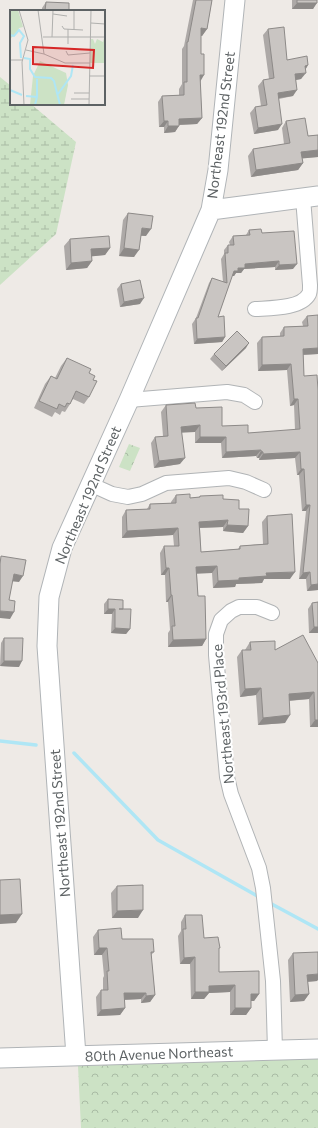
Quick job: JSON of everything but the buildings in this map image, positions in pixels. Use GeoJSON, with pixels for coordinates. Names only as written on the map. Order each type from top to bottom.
{"type":"FeatureCollection","features":[{"type":"Feature","properties":{"kind":"street","name":"Northeast 192nd Street"},"geometry":{"type":"LineString","coordinates":[[76,1056],[47,646],[49,597],[62,548],[129,400],[211,210],[218,170],[235,0]]}},
{"type":"Feature","properties":{"kind":"street"},"geometry":{"type":"LineString","coordinates":[[211,210],[311,197],[309,294],[303,301],[295,305],[255,309]]}},
{"type":"Feature","properties":{"kind":"street"},"geometry":{"type":"LineString","coordinates":[[129,400],[227,392],[244,395],[255,402]]}},
{"type":"Feature","properties":{"kind":"street"},"geometry":{"type":"LineString","coordinates":[[90,484],[112,494],[128,497],[142,494],[166,483],[229,478],[246,482],[264,490]]}},
{"type":"Feature","properties":{"kind":"street","name":"Northeast 193rd Place"},"geometry":{"type":"LineString","coordinates":[[272,613],[257,607],[239,607],[231,611],[221,620],[216,634],[216,655],[227,777],[231,794],[259,868],[263,888],[273,982],[275,1050]]}},
{"type":"Feature","properties":{"kind":"street","name":"80th Avenue Northeast"},"geometry":{"type":"LineString","coordinates":[[0,1058],[318,1049]]}},
{"type":"Feature","properties":{"kind":"green space"},"geometry":{"type":"Polygon","coordinates":[[[0,77],[10,85],[10,105],[32,105],[76,142],[56,234],[0,285],[0,77]]]}},
{"type":"Feature","properties":{"kind":"green space"},"geometry":{"type":"Polygon","coordinates":[[[129,444],[140,448],[130,471],[119,467],[129,444]]]}},
{"type":"Feature","properties":{"kind":"green space"},"geometry":{"type":"Polygon","coordinates":[[[318,1059],[318,1128],[81,1128],[78,1066],[318,1059]]]}},
{"type":"Feature","properties":{"kind":"waterway"},"geometry":{"type":"LineString","coordinates":[[0,741],[36,745]]}},
{"type":"Feature","properties":{"kind":"waterway"},"geometry":{"type":"LineString","coordinates":[[74,753],[158,840],[259,897]]}},
{"type":"Feature","properties":{"kind":"waterway"},"geometry":{"type":"LineString","coordinates":[[268,902],[318,929]]}}]}
